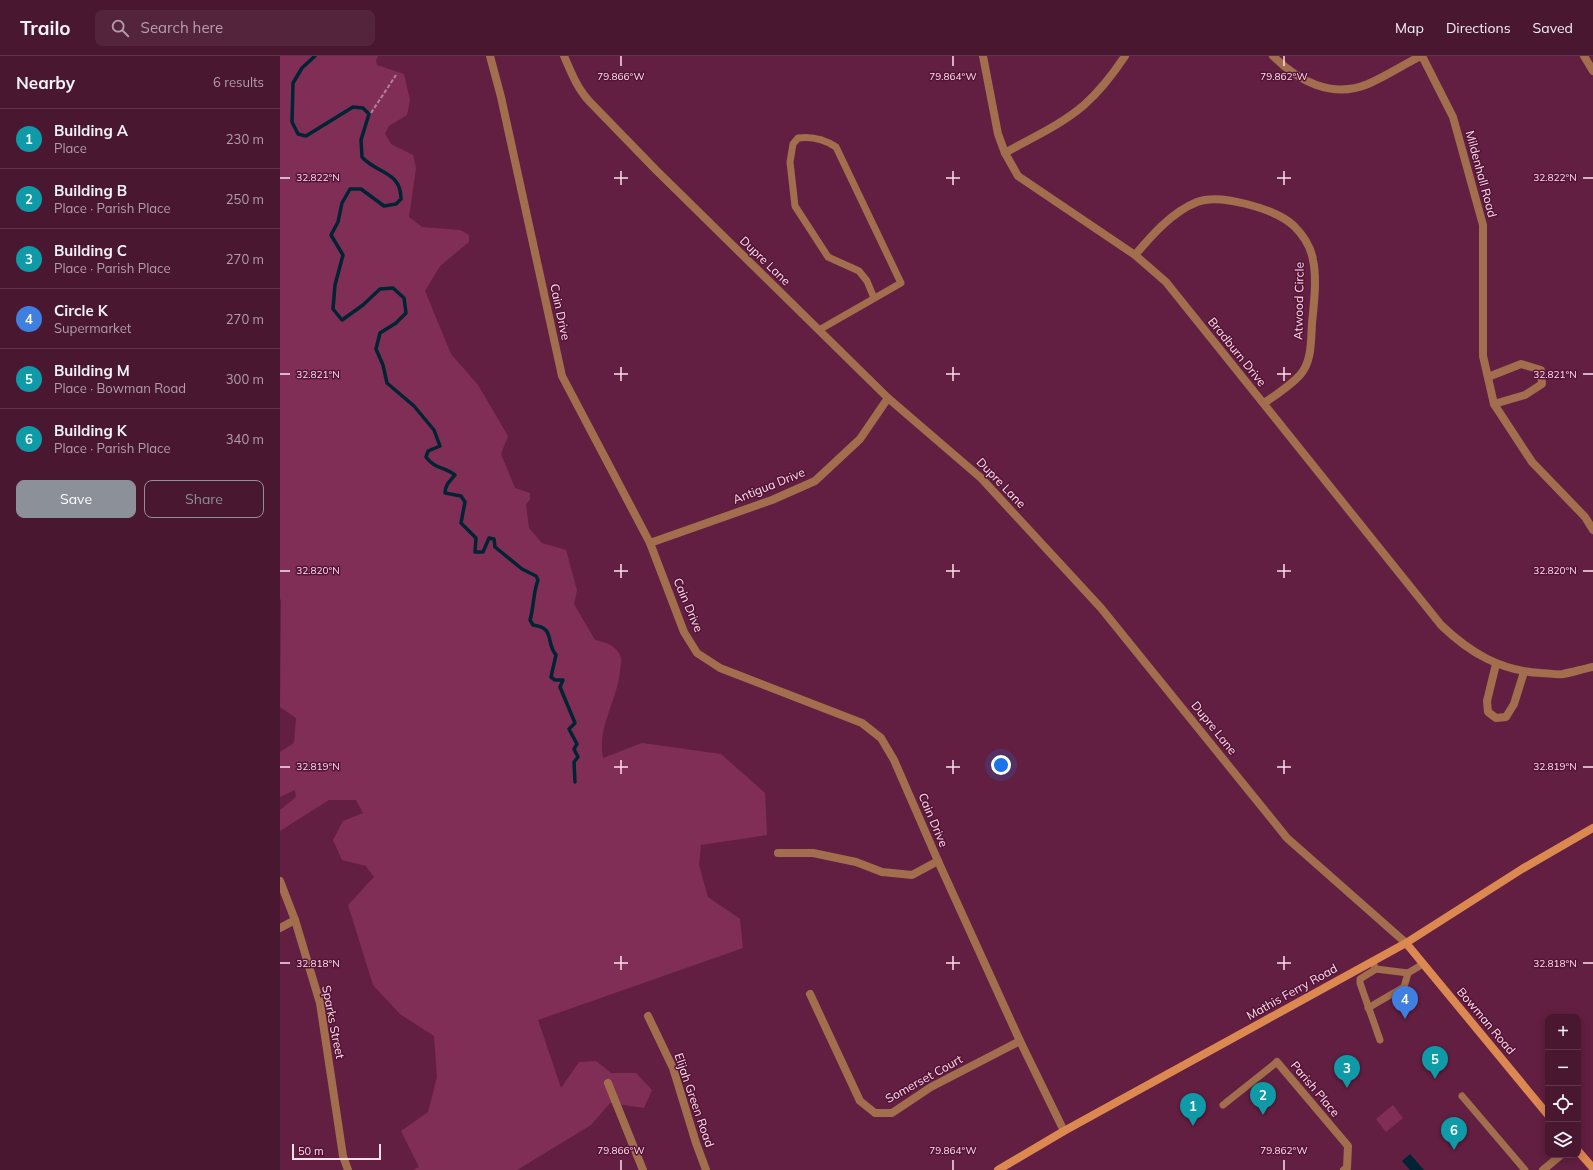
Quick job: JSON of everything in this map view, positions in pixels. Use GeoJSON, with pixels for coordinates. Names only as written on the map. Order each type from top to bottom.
{"type":"FeatureCollection","features":[{"type":"Feature","properties":{"kind":"main road","name":"Mathis Ferry Road"},"geometry":{"type":"LineString","coordinates":[[998,1170],[1064,1131],[1374,965],[1522,869],[1593,828]]}},
{"type":"Feature","properties":{"kind":"main road","name":"Bowman Road"},"geometry":{"type":"LineString","coordinates":[[1406,943],[1545,1111]]}},
{"type":"Feature","properties":{"kind":"main road"},"geometry":{"type":"LineString","coordinates":[[1581,1154],[1593,1168]]}},
{"type":"Feature","properties":{"kind":"street","name":"Cain Drive"},"geometry":{"type":"LineString","coordinates":[[490,56],[502,97],[562,376],[650,543],[684,632],[697,653],[720,668],[862,723],[880,738],[894,760],[938,862],[1020,1041],[1064,1131]]}},
{"type":"Feature","properties":{"kind":"street","name":"Dupre Lane"},"geometry":{"type":"LineString","coordinates":[[564,56],[575,80],[589,101],[656,170],[888,398],[981,478],[1101,608],[1287,838],[1406,943]]}},
{"type":"Feature","properties":{"kind":"street","name":"Bradburn Drive"},"geometry":{"type":"LineString","coordinates":[[983,56],[998,134],[1005,153],[1018,176],[1135,255],[1166,282],[1441,625],[1459,642],[1477,655],[1496,664],[1524,672],[1561,674],[1593,667]]}},
{"type":"Feature","properties":{"kind":"street"},"geometry":{"type":"LineString","coordinates":[[1005,153],[1062,121],[1083,106],[1107,82],[1126,56]]}},
{"type":"Feature","properties":{"kind":"street"},"geometry":{"type":"LineString","coordinates":[[1273,56],[1296,76],[1316,86],[1344,89],[1367,84],[1421,56]]}},
{"type":"Feature","properties":{"kind":"street","name":"Mildenhall Road"},"geometry":{"type":"LineString","coordinates":[[1421,56],[1453,117],[1483,225],[1483,356],[1494,404],[1532,462],[1585,517],[1593,530]]}},
{"type":"Feature","properties":{"kind":"street"},"geometry":{"type":"LineString","coordinates":[[1584,56],[1593,71]]}},
{"type":"Feature","properties":{"kind":"street","name":"Atwood Circle"},"geometry":{"type":"LineString","coordinates":[[1135,255],[1154,232],[1197,202],[1216,199],[1238,203],[1278,216],[1293,226],[1306,241],[1314,259],[1314,302],[1308,361],[1301,375],[1264,403]]}},
{"type":"Feature","properties":{"kind":"street"},"geometry":{"type":"LineString","coordinates":[[1488,377],[1521,364],[1541,370],[1542,384],[1524,395],[1494,404]]}},
{"type":"Feature","properties":{"kind":"street","name":"Antigua Drive"},"geometry":{"type":"LineString","coordinates":[[650,543],[772,500],[816,481],[860,439],[888,398]]}},
{"type":"Feature","properties":{"kind":"street"},"geometry":{"type":"LineString","coordinates":[[1496,664],[1487,701],[1488,712],[1496,718],[1506,717],[1514,704],[1524,672]]}},
{"type":"Feature","properties":{"kind":"street"},"geometry":{"type":"LineString","coordinates":[[778,853],[813,853],[856,862],[882,872],[912,875],[938,862]]}},
{"type":"Feature","properties":{"kind":"street","name":"Sparks Street"},"geometry":{"type":"LineString","coordinates":[[280,881],[295,920],[320,1003],[343,1156],[348,1170]]}},
{"type":"Feature","properties":{"kind":"street"},"geometry":{"type":"LineString","coordinates":[[280,928],[295,920]]}},
{"type":"Feature","properties":{"kind":"street","name":"Somerset Court"},"geometry":{"type":"LineString","coordinates":[[810,994],[860,1101],[875,1113],[892,1113],[931,1087],[1020,1041]]}},
{"type":"Feature","properties":{"kind":"street","name":"Elijah Green Road"},"geometry":{"type":"LineString","coordinates":[[648,1016],[673,1068],[696,1143],[706,1170]]}},
{"type":"Feature","properties":{"kind":"street","name":"Parish Place"},"geometry":{"type":"LineString","coordinates":[[1277,1062],[1348,1146],[1347,1168],[1344,1170]]}},
{"type":"Feature","properties":{"kind":"street"},"geometry":{"type":"LineString","coordinates":[[608,1083],[643,1170]]}},
{"type":"Feature","properties":{"kind":"street"},"geometry":{"type":"LineString","coordinates":[[1544,1170],[1558,1158]]}},
{"type":"Feature","properties":{"kind":"lane"},"geometry":{"type":"LineString","coordinates":[[819,330],[901,283],[836,147],[825,140],[809,136],[798,138],[793,144],[790,162],[795,206],[828,257],[859,271],[867,281],[874,298]]}},
{"type":"Feature","properties":{"kind":"lane"},"geometry":{"type":"LineString","coordinates":[[1368,1008],[1404,987],[1408,973],[1423,964]]}},
{"type":"Feature","properties":{"kind":"lane"},"geometry":{"type":"LineString","coordinates":[[1380,1040],[1368,1008],[1360,979],[1374,965],[1408,973]]}},
{"type":"Feature","properties":{"kind":"lane","name":"Parish Place"},"geometry":{"type":"LineString","coordinates":[[1223,1105],[1277,1062]]}},
{"type":"Feature","properties":{"kind":"lane"},"geometry":{"type":"LineString","coordinates":[[1462,1096],[1525,1170]]}},
{"type":"Feature","properties":{"kind":"path"},"geometry":{"type":"LineString","coordinates":[[371,113],[396,75]]}},
{"type":"Feature","properties":{"kind":"shaded area"},"geometry":{"type":"Polygon","coordinates":[[[280,56],[378,56],[376,60],[377,65],[404,74],[410,100],[407,115],[389,126],[385,134],[391,144],[413,155],[416,168],[409,217],[422,227],[460,230],[469,235],[469,242],[440,266],[425,291],[451,354],[478,385],[508,436],[501,454],[515,488],[530,493],[530,499],[526,505],[529,528],[542,543],[566,550],[577,590],[574,604],[595,640],[607,643],[617,650],[621,658],[618,682],[603,736],[603,758],[642,743],[721,754],[765,793],[767,835],[701,845],[699,865],[708,897],[740,919],[743,948],[538,1020],[561,1088],[579,1062],[596,1061],[611,1073],[636,1073],[652,1090],[644,1108],[610,1103],[591,1125],[517,1170],[413,1170],[419,1167],[401,1131],[428,1112],[437,1077],[434,1036],[400,1014],[373,985],[348,905],[374,877],[366,866],[342,860],[333,840],[343,821],[363,813],[356,800],[329,800],[280,831],[280,810],[296,797],[295,790],[280,797],[280,752],[294,743],[296,718],[280,707],[280,56]]]}},
{"type":"Feature","properties":{"kind":"shaded area"},"geometry":{"type":"Polygon","coordinates":[[[1393,1105],[1403,1118],[1386,1132],[1376,1119],[1393,1105]]]}},
{"type":"Feature","properties":{"kind":"water"},"geometry":{"type":"Polygon","coordinates":[[[1410,1154],[1424,1170],[1410,1170],[1402,1161],[1410,1154]]]}},
{"type":"Feature","properties":{"kind":"waterway"},"geometry":{"type":"LineString","coordinates":[[315,56],[302,68],[293,83],[292,122],[298,134],[306,136],[353,107],[363,108],[369,114],[361,140],[362,157],[368,163],[393,178],[400,190],[401,199],[396,204],[384,206],[361,189],[350,189],[342,203],[338,222],[331,235],[343,255],[335,285],[333,309],[342,320],[363,305],[380,289],[393,288],[404,298],[406,313],[396,323],[380,333],[376,349],[383,365],[387,383],[414,406],[434,430],[440,446],[428,451],[426,457],[433,464],[455,475],[447,485],[445,493],[461,496],[465,502],[461,523],[476,538],[475,552],[483,552],[489,538],[494,539],[495,547],[522,569],[536,576],[538,580],[530,620],[533,625],[545,629],[549,636],[551,645],[556,655],[551,677],[555,680],[563,680],[560,687],[575,723],[569,729],[577,744],[574,749],[578,757],[574,762],[575,782]]}},
{"type":"Feature","properties":{"kind":"place","name":"Circle K"},"geometry":{"type":"Point","coordinates":[1405,1019]}},
{"type":"Feature","properties":{"kind":"place","name":"Building M"},"geometry":{"type":"Point","coordinates":[1435,1079]}},
{"type":"Feature","properties":{"kind":"place","name":"Building C"},"geometry":{"type":"Point","coordinates":[1347,1088]}},
{"type":"Feature","properties":{"kind":"place","name":"Building B"},"geometry":{"type":"Point","coordinates":[1263,1115]}},
{"type":"Feature","properties":{"kind":"place","name":"Building A"},"geometry":{"type":"Point","coordinates":[1193,1126]}},
{"type":"Feature","properties":{"kind":"place","name":"Building K"},"geometry":{"type":"Point","coordinates":[1454,1150]}}]}
